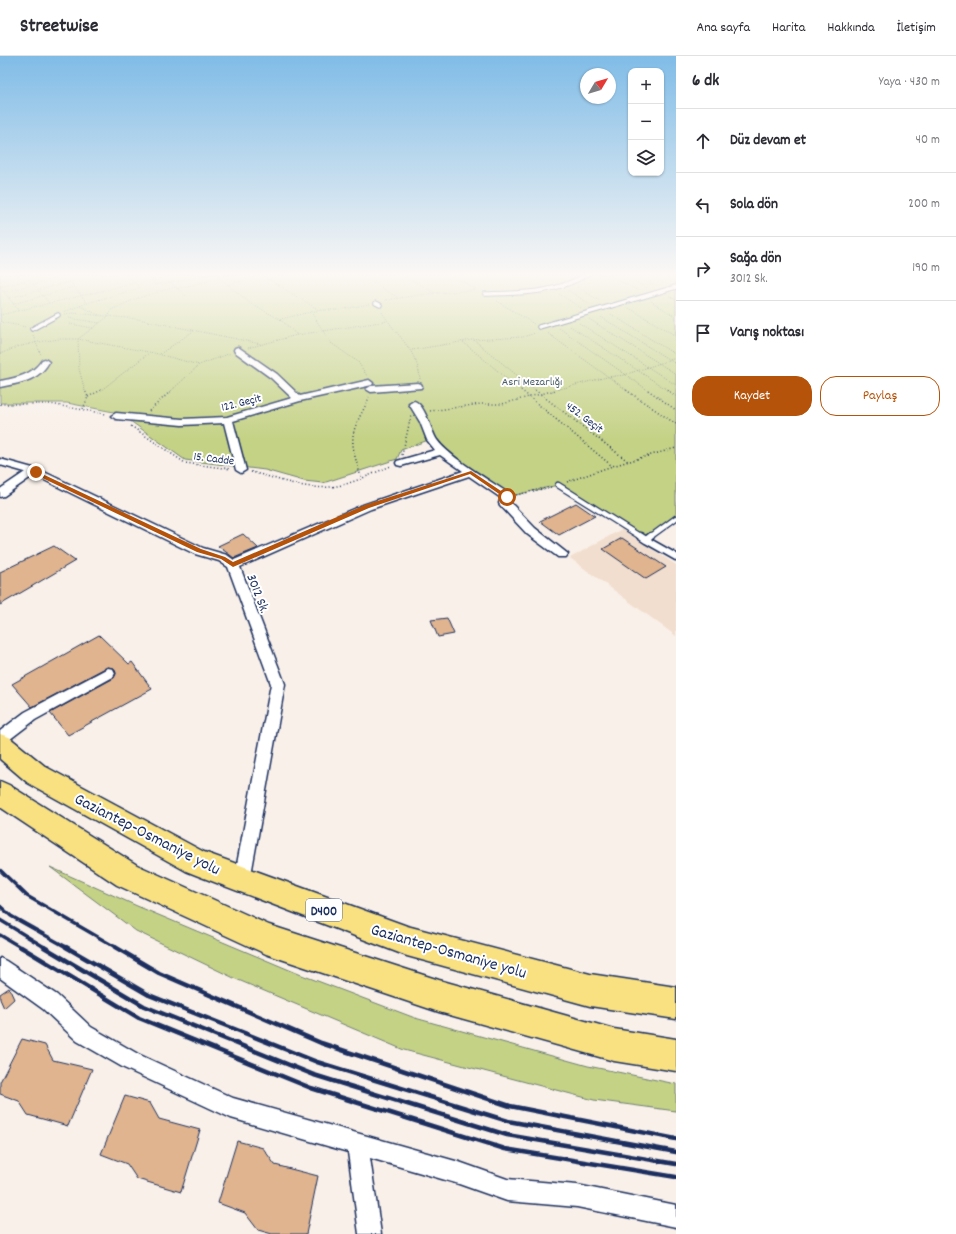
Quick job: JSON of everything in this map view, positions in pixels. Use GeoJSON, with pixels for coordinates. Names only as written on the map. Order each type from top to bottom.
{"type":"FeatureCollection","features":[{"type":"Feature","properties":{"kind":"highway","name":"Gaziantep-Osmaniye yolu"},"geometry":{"type":"LineString","coordinates":[[0,744],[36,775],[196,862],[242,880],[407,941],[590,990],[676,1003]]}},
{"type":"Feature","properties":{"kind":"highway"},"geometry":{"type":"LineString","coordinates":[[0,793],[128,875],[266,939],[439,996],[614,1045],[676,1055]]}},
{"type":"Feature","properties":{"kind":"street"},"geometry":{"type":"LineString","coordinates":[[238,350],[274,376],[298,399]]}},
{"type":"Feature","properties":{"kind":"street"},"geometry":{"type":"LineString","coordinates":[[0,384],[23,380],[43,368],[45,362]]}},
{"type":"Feature","properties":{"kind":"street","name":"122. Geçit"},"geometry":{"type":"LineString","coordinates":[[116,416],[182,422],[228,420],[298,399],[370,386],[418,386]]}},
{"type":"Feature","properties":{"kind":"street"},"geometry":{"type":"LineString","coordinates":[[417,409],[425,422],[432,440],[442,451],[507,497],[504,503],[531,531],[562,554]]}},
{"type":"Feature","properties":{"kind":"street"},"geometry":{"type":"LineString","coordinates":[[228,420],[241,470]]}},
{"type":"Feature","properties":{"kind":"street"},"geometry":{"type":"LineString","coordinates":[[401,463],[442,451]]}},
{"type":"Feature","properties":{"kind":"street","name":"3012 Sk."},"geometry":{"type":"LineString","coordinates":[[0,462],[33,471],[199,551],[223,558],[233,565],[278,684],[242,880]]}},
{"type":"Feature","properties":{"kind":"street"},"geometry":{"type":"LineString","coordinates":[[0,494],[33,471]]}},
{"type":"Feature","properties":{"kind":"street"},"geometry":{"type":"LineString","coordinates":[[233,565],[367,506],[471,472]]}},
{"type":"Feature","properties":{"kind":"street"},"geometry":{"type":"LineString","coordinates":[[0,739],[30,716],[108,673]]}},
{"type":"Feature","properties":{"kind":"street"},"geometry":{"type":"LineString","coordinates":[[0,967],[50,1002],[84,1034],[131,1061],[231,1108],[459,1173],[507,1190],[577,1196],[676,1216]]}},
{"type":"Feature","properties":{"kind":"street"},"geometry":{"type":"LineString","coordinates":[[358,1144],[370,1234]]}},
{"type":"Feature","properties":{"kind":"lane"},"geometry":{"type":"LineString","coordinates":[[558,485],[676,557]]}},
{"type":"Feature","properties":{"kind":"lane"},"geometry":{"type":"LineString","coordinates":[[646,540],[676,518]]}},
{"type":"Feature","properties":{"kind":"path"},"geometry":{"type":"LineString","coordinates":[[78,339],[92,329]]}},
{"type":"Feature","properties":{"kind":"path"},"geometry":{"type":"LineString","coordinates":[[190,329],[261,344]]}},
{"type":"Feature","properties":{"kind":"path"},"geometry":{"type":"LineString","coordinates":[[291,329],[297,335]]}},
{"type":"Feature","properties":{"kind":"path"},"geometry":{"type":"LineString","coordinates":[[323,329],[331,342],[358,362],[367,374],[370,386],[366,407],[355,427],[352,445],[362,477]]}},
{"type":"Feature","properties":{"kind":"path"},"geometry":{"type":"LineString","coordinates":[[394,329],[412,350],[421,378],[418,386]]}},
{"type":"Feature","properties":{"kind":"path"},"geometry":{"type":"LineString","coordinates":[[559,329],[676,410]]}},
{"type":"Feature","properties":{"kind":"path"},"geometry":{"type":"LineString","coordinates":[[576,329],[676,396]]}},
{"type":"Feature","properties":{"kind":"path"},"geometry":{"type":"LineString","coordinates":[[589,329],[676,385]]}},
{"type":"Feature","properties":{"kind":"path"},"geometry":{"type":"LineString","coordinates":[[604,329],[676,374]]}},
{"type":"Feature","properties":{"kind":"path"},"geometry":{"type":"LineString","coordinates":[[621,329],[676,364]]}},
{"type":"Feature","properties":{"kind":"path"},"geometry":{"type":"LineString","coordinates":[[633,329],[676,357]]}},
{"type":"Feature","properties":{"kind":"path"},"geometry":{"type":"LineString","coordinates":[[664,329],[676,336]]}},
{"type":"Feature","properties":{"kind":"path"},"geometry":{"type":"LineString","coordinates":[[159,354],[195,330]]}},
{"type":"Feature","properties":{"kind":"path"},"geometry":{"type":"LineString","coordinates":[[412,350],[474,340],[523,337],[543,330],[607,377],[676,424]]}},
{"type":"Feature","properties":{"kind":"path"},"geometry":{"type":"LineString","coordinates":[[0,354],[35,343],[68,338],[119,348],[150,352],[174,357],[200,365]]}},
{"type":"Feature","properties":{"kind":"path"},"geometry":{"type":"LineString","coordinates":[[78,339],[78,362],[81,384],[88,397]]}},
{"type":"Feature","properties":{"kind":"path","name":"452. Geçit"},"geometry":{"type":"LineString","coordinates":[[474,340],[541,395],[629,462]]}},
{"type":"Feature","properties":{"kind":"path"},"geometry":{"type":"LineString","coordinates":[[463,342],[612,466]]}},
{"type":"Feature","properties":{"kind":"path"},"geometry":{"type":"LineString","coordinates":[[82,409],[88,397],[96,394],[150,352]]}},
{"type":"Feature","properties":{"kind":"path"},"geometry":{"type":"LineString","coordinates":[[401,463],[403,452],[417,409],[481,404],[502,404],[624,374],[676,357]]}},
{"type":"Feature","properties":{"kind":"path","name":"15. Cadde"},"geometry":{"type":"LineString","coordinates":[[0,404],[50,404],[116,416],[185,463],[241,470],[274,477],[305,486],[329,487],[401,463]]}},
{"type":"Feature","properties":{"kind":"path"},"geometry":{"type":"LineString","coordinates":[[507,497],[558,485],[612,466],[676,448]]}},
{"type":"Feature","properties":{"kind":"shaded area"},"geometry":{"type":"Polygon","coordinates":[[[622,529],[676,565],[676,636],[570,558],[622,529]]]}},
{"type":"Feature","properties":{"kind":"green space","name":"Asri Mezarlığı"},"geometry":{"type":"Polygon","coordinates":[[[0,329],[676,329],[676,518],[644,538],[558,485],[507,497],[431,439],[401,450],[397,459],[323,483],[304,481],[265,470],[185,460],[119,413],[67,403],[0,403],[0,329]]]}},
{"type":"Feature","properties":{"kind":"green space"},"geometry":{"type":"Polygon","coordinates":[[[50,867],[137,906],[299,974],[415,1018],[588,1066],[676,1084],[676,1111],[594,1100],[404,1050],[236,979],[136,931],[50,867]]]}},
{"type":"Feature","properties":{"kind":"building"},"geometry":{"type":"Polygon","coordinates":[[[576,503],[595,516],[559,535],[540,521],[576,503]]]}},
{"type":"Feature","properties":{"kind":"building"},"geometry":{"type":"Polygon","coordinates":[[[243,534],[258,548],[234,558],[218,546],[243,534]]]}},
{"type":"Feature","properties":{"kind":"building"},"geometry":{"type":"Polygon","coordinates":[[[622,538],[666,567],[646,579],[603,549],[622,538]]]}},
{"type":"Feature","properties":{"kind":"building"},"geometry":{"type":"Polygon","coordinates":[[[54,546],[75,561],[0,605],[0,572],[54,546]]]}},
{"type":"Feature","properties":{"kind":"building"},"geometry":{"type":"Polygon","coordinates":[[[447,618],[454,634],[438,637],[431,620],[447,618]]]}},
{"type":"Feature","properties":{"kind":"building"},"geometry":{"type":"Polygon","coordinates":[[[99,635],[129,664],[132,662],[152,689],[68,735],[50,713],[114,678],[116,674],[114,668],[107,667],[32,707],[12,684],[99,635]]]}},
{"type":"Feature","properties":{"kind":"building"},"geometry":{"type":"Polygon","coordinates":[[[9,988],[14,999],[4,1008],[0,999],[0,994],[9,988]]]}},
{"type":"Feature","properties":{"kind":"building"},"geometry":{"type":"Polygon","coordinates":[[[22,1039],[45,1045],[53,1060],[92,1069],[68,1126],[28,1115],[19,1101],[0,1094],[0,1082],[22,1039]]]}},
{"type":"Feature","properties":{"kind":"building"},"geometry":{"type":"Polygon","coordinates":[[[125,1096],[150,1103],[159,1119],[200,1130],[181,1192],[137,1179],[127,1164],[101,1154],[125,1096]]]}},
{"type":"Feature","properties":{"kind":"building"},"geometry":{"type":"Polygon","coordinates":[[[237,1141],[263,1148],[275,1165],[318,1176],[306,1234],[272,1234],[258,1230],[245,1213],[218,1203],[237,1141]]]}},
{"type":"Feature","properties":{"kind":"railway"},"geometry":{"type":"LineString","coordinates":[[0,870],[27,896],[117,948]]}},
{"type":"Feature","properties":{"kind":"railway"},"geometry":{"type":"LineString","coordinates":[[0,906],[11,916],[68,948]]}},
{"type":"Feature","properties":{"kind":"railway"},"geometry":{"type":"LineString","coordinates":[[0,920],[46,948]]}},
{"type":"Feature","properties":{"kind":"railway"},"geometry":{"type":"LineString","coordinates":[[0,935],[22,948]]}},
{"type":"Feature","properties":{"kind":"railway"},"geometry":{"type":"LineString","coordinates":[[21,947],[139,1018],[311,1088],[505,1149],[676,1177]]}},
{"type":"Feature","properties":{"kind":"railway"},"geometry":{"type":"LineString","coordinates":[[44,947],[144,1006],[314,1075],[507,1135],[676,1164]]}},
{"type":"Feature","properties":{"kind":"railway"},"geometry":{"type":"LineString","coordinates":[[66,947],[149,995],[317,1062],[508,1121],[676,1152]]}},
{"type":"Feature","properties":{"kind":"railway"},"geometry":{"type":"LineString","coordinates":[[115,947],[159,973],[321,1043],[510,1106],[676,1139]]}},
{"type":"Feature","properties":{"kind":"route"},"geometry":{"type":"LineString","coordinates":[[36,472],[199,551],[208,552],[223,558],[233,565],[367,506],[471,472],[507,497]]}}]}
